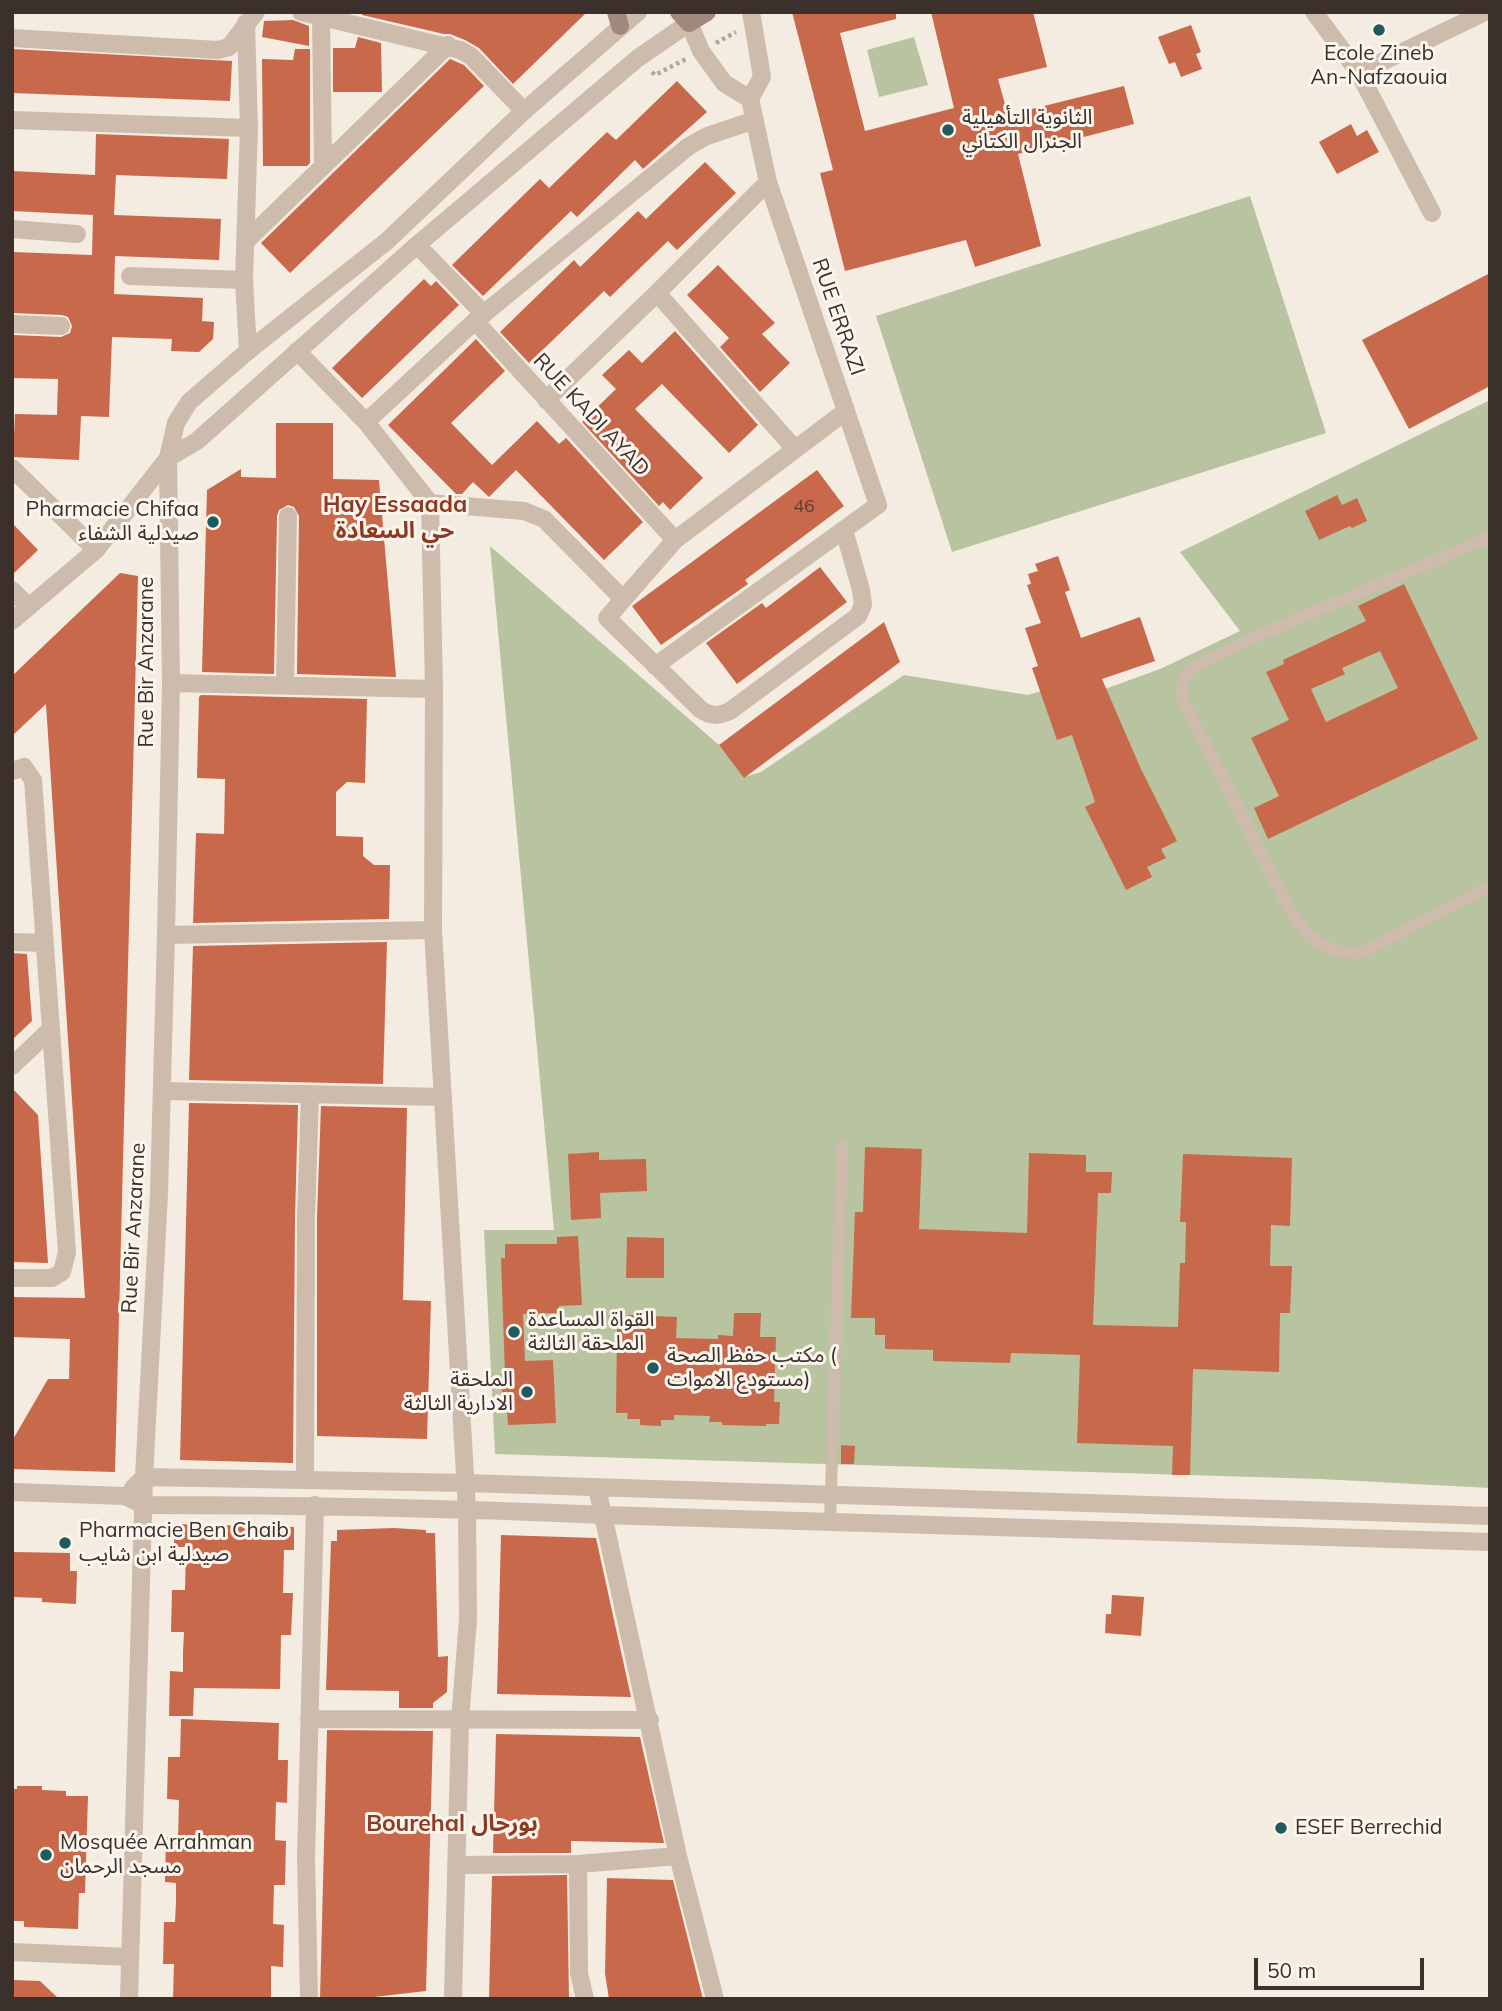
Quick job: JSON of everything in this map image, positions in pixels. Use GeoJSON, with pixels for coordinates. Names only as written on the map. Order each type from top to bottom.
{"type":"FeatureCollection","features":[{"type":"Feature","properties":{"kind":"main road"},"geometry":{"type":"LineString","coordinates":[[684,18],[707,12]]}},
{"type":"Feature","properties":{"kind":"street"},"geometry":{"type":"LineString","coordinates":[[301,12],[448,45],[471,57],[524,111]]}},
{"type":"Feature","properties":{"kind":"street"},"geometry":{"type":"LineString","coordinates":[[12,621],[96,550],[167,458],[176,423],[189,402],[248,351],[387,241],[618,19],[638,12]]}},
{"type":"Feature","properties":{"kind":"street"},"geometry":{"type":"LineString","coordinates":[[167,458],[197,442],[417,246],[684,18],[701,51],[724,83],[750,99],[762,76],[751,12]]}},
{"type":"Feature","properties":{"kind":"street"},"geometry":{"type":"LineString","coordinates":[[1314,12],[1359,73],[1432,213]]}},
{"type":"Feature","properties":{"kind":"street"},"geometry":{"type":"LineString","coordinates":[[1359,73],[1485,12]]}},
{"type":"Feature","properties":{"kind":"street"},"geometry":{"type":"LineString","coordinates":[[321,16],[323,166]]}},
{"type":"Feature","properties":{"kind":"street"},"geometry":{"type":"LineString","coordinates":[[12,38],[218,50],[229,47],[251,18]]}},
{"type":"Feature","properties":{"kind":"street"},"geometry":{"type":"LineString","coordinates":[[248,351],[244,280],[251,18]]}},
{"type":"Feature","properties":{"kind":"street"},"geometry":{"type":"LineString","coordinates":[[245,242],[448,45]]}},
{"type":"Feature","properties":{"kind":"street","name":"RUE ERRAZI"},"geometry":{"type":"LineString","coordinates":[[654,666],[878,505],[768,181],[750,99]]}},
{"type":"Feature","properties":{"kind":"street"},"geometry":{"type":"LineString","coordinates":[[12,120],[249,128]]}},
{"type":"Feature","properties":{"kind":"street"},"geometry":{"type":"LineString","coordinates":[[366,422],[480,318],[689,146],[707,136],[755,120]]}},
{"type":"Feature","properties":{"kind":"street"},"geometry":{"type":"LineString","coordinates":[[545,400],[657,293],[768,181]]}},
{"type":"Feature","properties":{"kind":"street"},"geometry":{"type":"LineString","coordinates":[[12,229],[77,234]]}},
{"type":"Feature","properties":{"kind":"street","name":"RUE KADI AYAD"},"geometry":{"type":"LineString","coordinates":[[417,246],[480,318],[545,400],[675,540]]}},
{"type":"Feature","properties":{"kind":"street"},"geometry":{"type":"LineString","coordinates":[[130,276],[244,280]]}},
{"type":"Feature","properties":{"kind":"street"},"geometry":{"type":"LineString","coordinates":[[657,293],[795,449]]}},
{"type":"Feature","properties":{"kind":"street"},"geometry":{"type":"LineString","coordinates":[[12,324],[61,326]]}},
{"type":"Feature","properties":{"kind":"street"},"geometry":{"type":"LineString","coordinates":[[298,351],[366,422],[430,503],[433,930],[467,1483],[468,1619],[460,1720],[453,1999]]}},
{"type":"Feature","properties":{"kind":"street"},"geometry":{"type":"LineString","coordinates":[[844,530],[861,590],[863,605],[858,616],[730,711],[719,716],[709,716],[607,618],[675,540],[846,411]]}},
{"type":"Feature","properties":{"kind":"street","name":"Rue Bir Anzarane"},"geometry":{"type":"LineString","coordinates":[[129,1999],[144,1477],[162,1091],[166,935],[171,683],[167,458]]}},
{"type":"Feature","properties":{"kind":"street"},"geometry":{"type":"LineString","coordinates":[[12,468],[96,550]]}},
{"type":"Feature","properties":{"kind":"street"},"geometry":{"type":"LineString","coordinates":[[430,503],[524,511],[544,519],[623,599]]}},
{"type":"Feature","properties":{"kind":"street"},"geometry":{"type":"LineString","coordinates":[[285,686],[288,516]]}},
{"type":"Feature","properties":{"kind":"street"},"geometry":{"type":"LineString","coordinates":[[12,590],[28,606]]}},
{"type":"Feature","properties":{"kind":"street"},"geometry":{"type":"LineString","coordinates":[[171,683],[433,689]]}},
{"type":"Feature","properties":{"kind":"street"},"geometry":{"type":"LineString","coordinates":[[12,771],[24,767],[33,780],[67,1252],[62,1272],[52,1278],[12,1278]]}},
{"type":"Feature","properties":{"kind":"street"},"geometry":{"type":"LineString","coordinates":[[166,935],[433,930]]}},
{"type":"Feature","properties":{"kind":"street"},"geometry":{"type":"LineString","coordinates":[[12,942],[44,943]]}},
{"type":"Feature","properties":{"kind":"street"},"geometry":{"type":"LineString","coordinates":[[12,1066],[51,1029]]}},
{"type":"Feature","properties":{"kind":"street"},"geometry":{"type":"LineString","coordinates":[[162,1091],[443,1097]]}},
{"type":"Feature","properties":{"kind":"street"},"geometry":{"type":"LineString","coordinates":[[306,1480],[306,1218],[310,1094]]}},
{"type":"Feature","properties":{"kind":"street"},"geometry":{"type":"LineString","coordinates":[[125,1496],[144,1477],[467,1483],[1490,1516]]}},
{"type":"Feature","properties":{"kind":"street"},"geometry":{"type":"LineString","coordinates":[[597,1488],[678,1856],[715,1999]]}},
{"type":"Feature","properties":{"kind":"street"},"geometry":{"type":"LineString","coordinates":[[12,1492],[125,1496],[144,1505],[315,1505],[467,1509],[1490,1542]]}},
{"type":"Feature","properties":{"kind":"street"},"geometry":{"type":"LineString","coordinates":[[1073,1503],[1073,1528]]}},
{"type":"Feature","properties":{"kind":"street"},"geometry":{"type":"LineString","coordinates":[[309,1999],[306,1857],[315,1505]]}},
{"type":"Feature","properties":{"kind":"street"},"geometry":{"type":"LineString","coordinates":[[309,1719],[650,1720]]}},
{"type":"Feature","properties":{"kind":"street"},"geometry":{"type":"LineString","coordinates":[[456,1865],[578,1864],[678,1856]]}},
{"type":"Feature","properties":{"kind":"street"},"geometry":{"type":"LineString","coordinates":[[578,1864],[579,1973],[585,1999]]}},
{"type":"Feature","properties":{"kind":"street"},"geometry":{"type":"LineString","coordinates":[[12,1952],[130,1957]]}},
{"type":"Feature","properties":{"kind":"lane"},"geometry":{"type":"LineString","coordinates":[[1490,537],[1248,640],[1192,668],[1185,676],[1182,686],[1183,701],[1288,907],[1307,934],[1320,945],[1345,953],[1361,953],[1490,886]]}},
{"type":"Feature","properties":{"kind":"lane"},"geometry":{"type":"LineString","coordinates":[[830,1521],[842,1146]]}},
{"type":"Feature","properties":{"kind":"green space"},"geometry":{"type":"Polygon","coordinates":[[[914,37],[928,85],[879,97],[867,50],[914,37]]]}},
{"type":"Feature","properties":{"kind":"green space"},"geometry":{"type":"Polygon","coordinates":[[[1250,196],[1326,433],[952,552],[876,316],[1250,196]]]}},
{"type":"Feature","properties":{"kind":"green space"},"geometry":{"type":"Polygon","coordinates":[[[1490,400],[1490,1488],[1320,1479],[495,1454],[484,1230],[554,1230],[490,546],[719,745],[744,777],[761,772],[904,675],[1028,695],[1073,681],[1080,698],[1160,669],[1240,631],[1180,552],[1490,400]]]}},
{"type":"Feature","properties":{"kind":"building"},"geometry":{"type":"Polygon","coordinates":[[[362,12],[587,12],[513,84],[479,48],[465,40],[450,34],[362,15],[362,12]]]}},
{"type":"Feature","properties":{"kind":"building","name":"الثانوية التأهيلية الجنرال الكتاني"},"geometry":{"type":"Polygon","coordinates":[[[792,12],[896,12],[896,19],[840,33],[865,131],[954,108],[931,12],[1033,12],[1047,67],[998,79],[1008,115],[1124,86],[1134,124],[1018,154],[1041,246],[975,267],[966,240],[845,271],[820,173],[833,170],[792,12]]]}},
{"type":"Feature","properties":{"kind":"building"},"geometry":{"type":"Polygon","coordinates":[[[293,20],[309,26],[309,46],[262,37],[264,21],[293,20]]]}},
{"type":"Feature","properties":{"kind":"building"},"geometry":{"type":"Polygon","coordinates":[[[1191,25],[1201,52],[1196,54],[1202,69],[1181,77],[1175,62],[1169,64],[1158,37],[1191,25]]]}},
{"type":"Feature","properties":{"kind":"building"},"geometry":{"type":"Polygon","coordinates":[[[358,37],[381,43],[382,92],[333,92],[333,48],[355,48],[358,37]]]}},
{"type":"Feature","properties":{"kind":"building"},"geometry":{"type":"Polygon","coordinates":[[[12,49],[232,61],[230,101],[12,93],[12,49]]]}},
{"type":"Feature","properties":{"kind":"building"},"geometry":{"type":"Polygon","coordinates":[[[295,49],[310,49],[310,163],[307,166],[263,166],[262,59],[293,60],[295,49]]]}},
{"type":"Feature","properties":{"kind":"building"},"geometry":{"type":"Polygon","coordinates":[[[450,59],[464,65],[484,86],[290,273],[261,243],[450,59]]]}},
{"type":"Feature","properties":{"kind":"building"},"geometry":{"type":"Polygon","coordinates":[[[677,81],[707,112],[643,169],[635,160],[577,217],[571,211],[483,296],[452,265],[540,179],[549,188],[607,132],[616,140],[677,81]]]}},
{"type":"Feature","properties":{"kind":"building"},"geometry":{"type":"Polygon","coordinates":[[[1351,124],[1357,136],[1367,130],[1379,152],[1337,174],[1319,142],[1351,124]]]}},
{"type":"Feature","properties":{"kind":"building"},"geometry":{"type":"Polygon","coordinates":[[[96,134],[229,139],[227,179],[116,175],[114,215],[221,219],[219,260],[115,256],[114,294],[203,298],[202,321],[214,322],[213,339],[199,352],[171,351],[172,339],[112,337],[109,417],[81,416],[79,460],[13,457],[15,414],[57,415],[58,379],[12,378],[12,335],[61,337],[70,333],[72,326],[68,317],[62,315],[12,313],[12,252],[92,255],[93,215],[12,211],[12,171],[95,175],[96,134]]]}},
{"type":"Feature","properties":{"kind":"building"},"geometry":{"type":"Polygon","coordinates":[[[705,162],[736,193],[677,250],[668,241],[610,297],[604,291],[529,363],[500,332],[574,260],[580,267],[638,211],[646,219],[705,162]]]}},
{"type":"Feature","properties":{"kind":"building"},"geometry":{"type":"Polygon","coordinates":[[[718,265],[775,323],[762,334],[790,363],[760,392],[720,347],[729,338],[687,295],[718,265]]]}},
{"type":"Feature","properties":{"kind":"building"},"geometry":{"type":"Polygon","coordinates":[[[1490,273],[1490,386],[1409,429],[1362,340],[1490,273]]]}},
{"type":"Feature","properties":{"kind":"building"},"geometry":{"type":"Polygon","coordinates":[[[424,279],[431,286],[436,281],[459,305],[362,398],[332,368],[424,279]]]}},
{"type":"Feature","properties":{"kind":"building"},"geometry":{"type":"Polygon","coordinates":[[[675,331],[758,425],[729,453],[662,384],[635,409],[703,478],[670,510],[663,502],[659,506],[582,422],[616,389],[602,375],[629,350],[642,363],[675,331]]]}},
{"type":"Feature","properties":{"kind":"building"},"geometry":{"type":"Polygon","coordinates":[[[476,339],[505,371],[451,423],[492,465],[537,421],[559,444],[566,438],[643,522],[604,560],[516,470],[489,497],[473,482],[462,494],[456,494],[388,425],[476,339]]]}},
{"type":"Feature","properties":{"kind":"building"},"geometry":{"type":"Polygon","coordinates":[[[276,423],[333,423],[333,479],[379,480],[396,677],[297,674],[299,516],[294,507],[288,505],[279,510],[277,516],[274,674],[202,672],[207,490],[241,469],[241,477],[276,478],[276,423]]]}},
{"type":"Feature","properties":{"kind":"building"},"geometry":{"type":"Polygon","coordinates":[[[817,470],[844,506],[745,580],[748,584],[661,645],[632,606],[817,470]]]}},
{"type":"Feature","properties":{"kind":"building"},"geometry":{"type":"Polygon","coordinates":[[[1337,495],[1342,505],[1357,498],[1367,521],[1319,540],[1305,511],[1337,495]]]}},
{"type":"Feature","properties":{"kind":"building"},"geometry":{"type":"Polygon","coordinates":[[[12,523],[38,550],[12,575],[12,523]]]}},
{"type":"Feature","properties":{"kind":"building"},"geometry":{"type":"Polygon","coordinates":[[[1058,556],[1070,590],[1065,592],[1081,638],[1140,617],[1155,661],[1102,679],[1140,767],[1177,841],[1161,849],[1166,858],[1147,867],[1152,877],[1126,890],[1085,807],[1095,802],[1072,735],[1057,740],[1032,668],[1038,666],[1025,628],[1041,623],[1027,585],[1031,584],[1028,574],[1038,571],[1035,564],[1058,556]]]}},
{"type":"Feature","properties":{"kind":"building"},"geometry":{"type":"Polygon","coordinates":[[[820,567],[847,602],[737,684],[706,643],[762,603],[766,608],[820,567]]]}},
{"type":"Feature","properties":{"kind":"building"},"geometry":{"type":"Polygon","coordinates":[[[120,573],[138,576],[115,1472],[12,1469],[12,1441],[48,1379],[69,1379],[70,1339],[12,1337],[12,1297],[85,1298],[46,704],[12,736],[12,676],[120,573]]]}},
{"type":"Feature","properties":{"kind":"building"},"geometry":{"type":"Polygon","coordinates":[[[1404,584],[1478,739],[1268,839],[1254,808],[1279,796],[1251,738],[1289,720],[1266,672],[1284,664],[1283,660],[1366,621],[1358,606],[1404,584]],[[1380,651],[1342,668],[1345,674],[1311,689],[1326,722],[1398,688],[1380,651]]]}},
{"type":"Feature","properties":{"kind":"building"},"geometry":{"type":"Polygon","coordinates":[[[884,622],[900,662],[744,778],[719,745],[884,622]]]}},
{"type":"Feature","properties":{"kind":"building"},"geometry":{"type":"Polygon","coordinates":[[[201,695],[367,699],[365,783],[347,782],[336,792],[336,836],[363,837],[363,856],[374,865],[390,865],[389,919],[193,923],[196,833],[224,834],[225,779],[197,778],[201,695]]]}},
{"type":"Feature","properties":{"kind":"building"},"geometry":{"type":"Polygon","coordinates":[[[387,942],[383,1084],[189,1080],[193,946],[387,942]]]}},
{"type":"Feature","properties":{"kind":"building"},"geometry":{"type":"Polygon","coordinates":[[[12,953],[27,954],[32,1021],[12,1040],[12,953]]]}},
{"type":"Feature","properties":{"kind":"building"},"geometry":{"type":"Polygon","coordinates":[[[12,1088],[38,1115],[48,1263],[12,1262],[12,1088]]]}},
{"type":"Feature","properties":{"kind":"building"},"geometry":{"type":"Polygon","coordinates":[[[189,1103],[298,1105],[293,1463],[180,1460],[189,1103]]]}},
{"type":"Feature","properties":{"kind":"building"},"geometry":{"type":"Polygon","coordinates":[[[321,1106],[407,1108],[403,1300],[431,1301],[427,1439],[317,1436],[317,1218],[321,1106]]]}},
{"type":"Feature","properties":{"kind":"building"},"geometry":{"type":"Polygon","coordinates":[[[865,1147],[922,1149],[919,1229],[1027,1233],[1029,1153],[1086,1155],[1086,1172],[1112,1172],[1111,1193],[1098,1193],[1093,1325],[1178,1327],[1180,1263],[1185,1263],[1186,1222],[1180,1222],[1183,1154],[1292,1158],[1290,1226],[1271,1225],[1270,1266],[1292,1266],[1290,1313],[1280,1313],[1279,1372],[1193,1369],[1190,1475],[1172,1475],[1173,1446],[1077,1443],[1080,1355],[1011,1353],[1010,1363],[933,1361],[933,1350],[885,1349],[885,1335],[875,1335],[875,1318],[851,1318],[855,1212],[863,1212],[865,1147]]]}},
{"type":"Feature","properties":{"kind":"building"},"geometry":{"type":"Polygon","coordinates":[[[599,1152],[599,1160],[646,1159],[647,1191],[600,1193],[601,1218],[571,1220],[568,1154],[599,1152]]]}},
{"type":"Feature","properties":{"kind":"building"},"geometry":{"type":"Polygon","coordinates":[[[578,1236],[582,1305],[559,1306],[559,1313],[523,1314],[525,1361],[553,1360],[556,1423],[508,1425],[507,1410],[503,1410],[501,1374],[505,1374],[501,1258],[505,1258],[505,1244],[557,1244],[557,1237],[578,1236]]]}},
{"type":"Feature","properties":{"kind":"building"},"geometry":{"type":"Polygon","coordinates":[[[627,1237],[664,1238],[664,1278],[626,1278],[627,1237]]]}},
{"type":"Feature","properties":{"kind":"building"},"geometry":{"type":"Polygon","coordinates":[[[734,1313],[761,1313],[760,1337],[776,1337],[774,1402],[780,1402],[779,1424],[722,1425],[722,1422],[709,1422],[710,1416],[674,1415],[674,1420],[661,1420],[661,1426],[640,1425],[640,1419],[627,1419],[628,1413],[616,1413],[617,1329],[627,1329],[628,1315],[677,1317],[676,1338],[718,1339],[718,1335],[733,1336],[734,1313]]]}},
{"type":"Feature","properties":{"kind":"building"},"geometry":{"type":"Polygon","coordinates":[[[841,1445],[855,1446],[854,1464],[841,1464],[841,1445]]]}},
{"type":"Feature","properties":{"kind":"building"},"geometry":{"type":"Polygon","coordinates":[[[174,1524],[294,1527],[294,1550],[284,1550],[283,1593],[293,1593],[291,1635],[281,1635],[280,1689],[194,1688],[193,1716],[169,1716],[170,1671],[183,1672],[184,1632],[171,1632],[172,1590],[185,1590],[186,1547],[174,1547],[174,1524]]]}},
{"type":"Feature","properties":{"kind":"building"},"geometry":{"type":"Polygon","coordinates":[[[394,1528],[435,1533],[438,1657],[448,1656],[447,1692],[433,1703],[433,1708],[399,1708],[399,1691],[326,1690],[331,1541],[337,1541],[337,1530],[394,1528]]]}},
{"type":"Feature","properties":{"kind":"building"},"geometry":{"type":"Polygon","coordinates":[[[501,1535],[596,1538],[631,1697],[497,1694],[501,1535]]]}},
{"type":"Feature","properties":{"kind":"building"},"geometry":{"type":"Polygon","coordinates":[[[12,1552],[70,1553],[70,1571],[77,1571],[76,1604],[42,1602],[42,1598],[12,1597],[12,1552]]]}},
{"type":"Feature","properties":{"kind":"building"},"geometry":{"type":"Polygon","coordinates":[[[1112,1595],[1144,1597],[1141,1636],[1105,1633],[1106,1614],[1111,1614],[1112,1595]]]}},
{"type":"Feature","properties":{"kind":"building"},"geometry":{"type":"Polygon","coordinates":[[[181,1719],[279,1723],[278,1760],[288,1760],[287,1803],[276,1802],[275,1840],[286,1841],[285,1885],[274,1885],[273,1924],[284,1925],[283,1967],[271,1966],[271,1999],[173,1999],[174,1964],[163,1964],[164,1922],[175,1922],[176,1902],[176,1883],[165,1882],[166,1837],[178,1838],[179,1800],[167,1799],[168,1757],[180,1757],[181,1719]]]}},
{"type":"Feature","properties":{"kind":"building"},"geometry":{"type":"Polygon","coordinates":[[[327,1730],[433,1731],[426,1991],[357,1999],[320,1999],[327,1730]]]}},
{"type":"Feature","properties":{"kind":"building"},"geometry":{"type":"Polygon","coordinates":[[[496,1734],[640,1737],[664,1843],[571,1841],[571,1853],[493,1853],[496,1734]]]}},
{"type":"Feature","properties":{"kind":"building","name":"Mosquée Arrahman مسجد الرحمان"},"geometry":{"type":"Polygon","coordinates":[[[17,1786],[42,1786],[42,1790],[66,1791],[66,1796],[88,1796],[85,1893],[79,1893],[78,1929],[24,1927],[24,1921],[12,1921],[12,1789],[17,1789],[17,1786]]]}},
{"type":"Feature","properties":{"kind":"building"},"geometry":{"type":"Polygon","coordinates":[[[567,1875],[569,1999],[489,1999],[492,1876],[567,1875]]]}},
{"type":"Feature","properties":{"kind":"building"},"geometry":{"type":"Polygon","coordinates":[[[607,1878],[673,1880],[703,1999],[609,1999],[605,1973],[607,1878]]]}},
{"type":"Feature","properties":{"kind":"building"},"geometry":{"type":"Polygon","coordinates":[[[12,1980],[40,1981],[59,1999],[12,1999],[12,1980]]]}},
{"type":"Feature","properties":{"kind":"place","name":"Ecole Zineb An-Nafzaouia"},"geometry":{"type":"Point","coordinates":[1379,30]}},
{"type":"Feature","properties":{"kind":"place","name":"الثانوية التأهيلية الجنرال الكتاني"},"geometry":{"type":"Point","coordinates":[948,130]}},
{"type":"Feature","properties":{"kind":"place","name":"Pharmacie Chifaa صيدلية الشفاء"},"geometry":{"type":"Point","coordinates":[213,522]}},
{"type":"Feature","properties":{"kind":"place","name":"القواة المساعدة الملحقة الثالثة"},"geometry":{"type":"Point","coordinates":[514,1332]}},
{"type":"Feature","properties":{"kind":"place","name":"مكتب حفظ الصحة ( مستودع الاموات)"},"geometry":{"type":"Point","coordinates":[653,1368]}},
{"type":"Feature","properties":{"kind":"place","name":"الملحقة الادارية الثالثة"},"geometry":{"type":"Point","coordinates":[527,1392]}},
{"type":"Feature","properties":{"kind":"place","name":"Pharmacie Ben Chaib صيدلية ابن شايب"},"geometry":{"type":"Point","coordinates":[65,1543]}},
{"type":"Feature","properties":{"kind":"place","name":"ESEF Berrechid"},"geometry":{"type":"Point","coordinates":[1281,1828]}},
{"type":"Feature","properties":{"kind":"place","name":"Mosquée Arrahman مسجد الرحمان"},"geometry":{"type":"Point","coordinates":[46,1855]}},
{"type":"Feature","properties":{"kind":"district","name":"Hay Essaada حي السعادة"},"geometry":{"type":"Point","coordinates":[395,518]}},
{"type":"Feature","properties":{"kind":"district","name":"Bourehal بورحال"},"geometry":{"type":"Point","coordinates":[452,1824]}}]}
